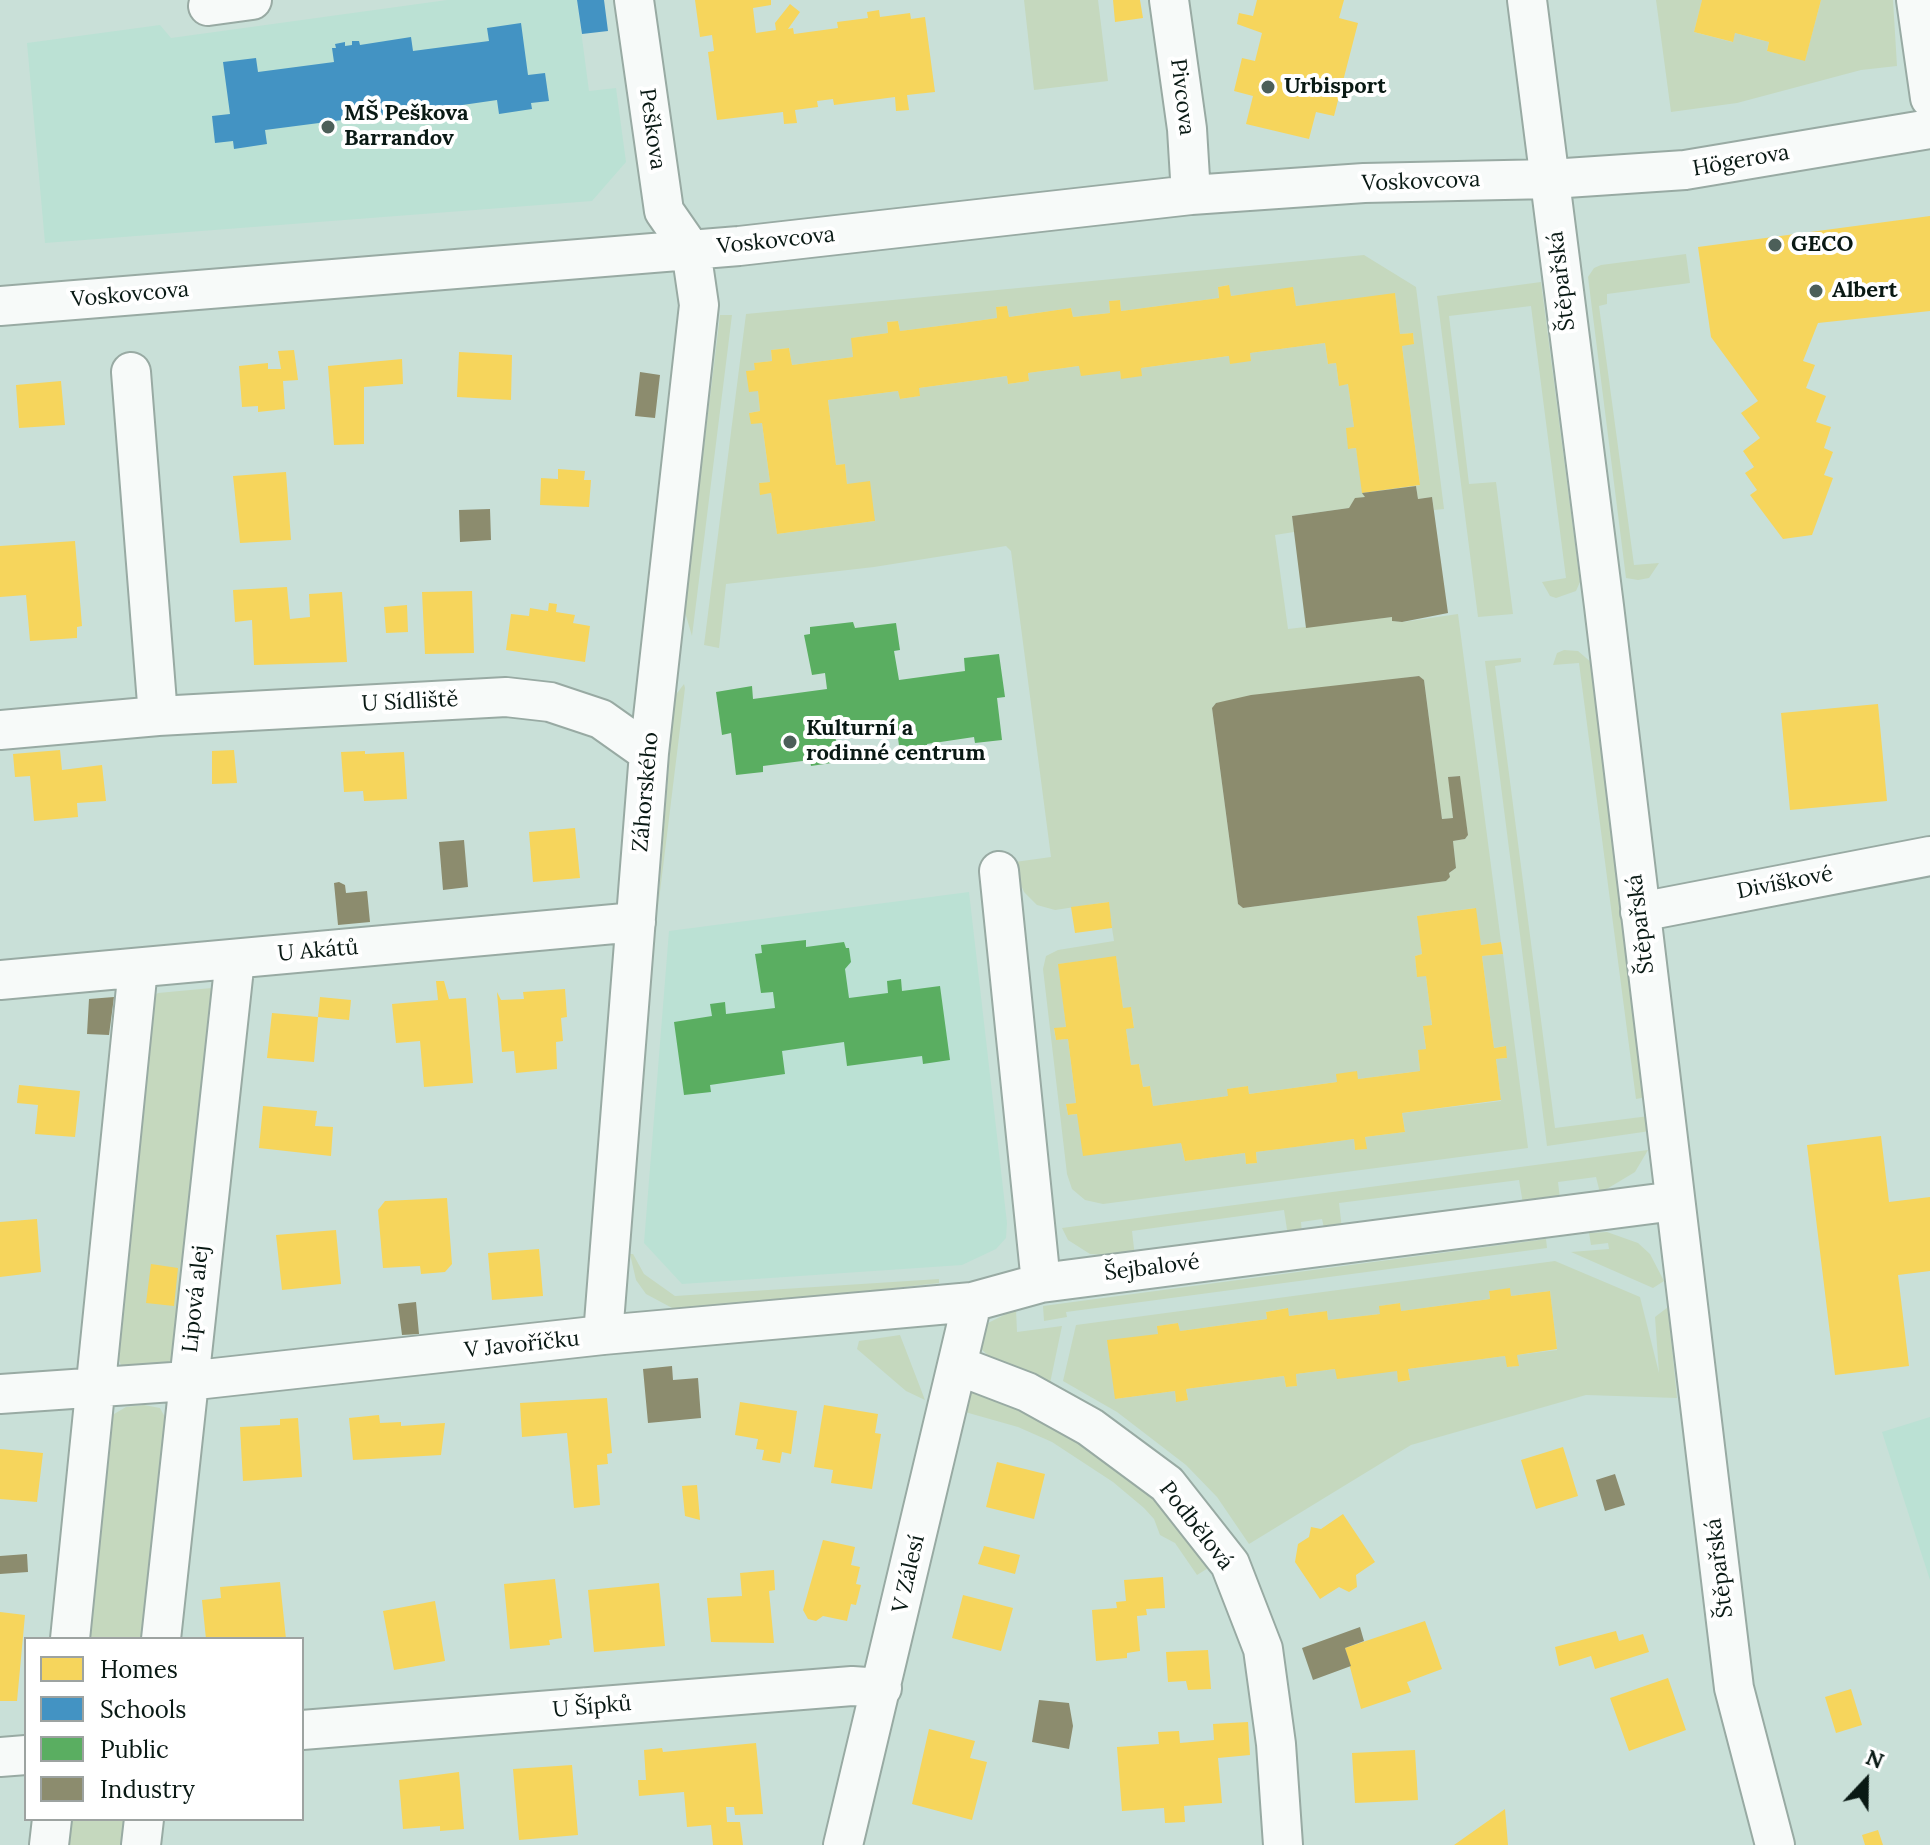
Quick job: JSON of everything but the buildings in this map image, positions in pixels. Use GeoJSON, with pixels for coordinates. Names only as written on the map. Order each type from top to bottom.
{"type":"FeatureCollection","features":[{"type":"Feature","properties":{"kind":"street"},"geometry":{"type":"LineString","coordinates":[[208,6],[252,0]]}},
{"type":"Feature","properties":{"kind":"street","name":"Peškova"},"geometry":{"type":"LineString","coordinates":[[634,0],[664,211],[691,250]]}},
{"type":"Feature","properties":{"kind":"street","name":"Pivcova"},"geometry":{"type":"LineString","coordinates":[[1169,0],[1187,129],[1191,195]]}},
{"type":"Feature","properties":{"kind":"street","name":"Štěpařská"},"geometry":{"type":"LineString","coordinates":[[1527,0],[1604,606],[1734,1688],[1775,1845]]}},
{"type":"Feature","properties":{"kind":"street"},"geometry":{"type":"LineString","coordinates":[[1916,0],[1930,98]]}},
{"type":"Feature","properties":{"kind":"street","name":"Högerova"},"geometry":{"type":"LineString","coordinates":[[1551,179],[1685,170],[1930,129]]}},
{"type":"Feature","properties":{"kind":"street","name":"Voskovcova"},"geometry":{"type":"LineString","coordinates":[[0,306],[691,250],[1191,195],[1364,183],[1551,179]]}},
{"type":"Feature","properties":{"kind":"street","name":"Záhorského"},"geometry":{"type":"LineString","coordinates":[[603,1335],[649,753],[699,305],[691,250]]}},
{"type":"Feature","properties":{"kind":"street"},"geometry":{"type":"LineString","coordinates":[[131,372],[158,716]]}},
{"type":"Feature","properties":{"kind":"street","name":"U Sídliště"},"geometry":{"type":"LineString","coordinates":[[0,730],[158,716],[506,697],[550,702],[601,719],[649,753]]}},
{"type":"Feature","properties":{"kind":"street","name":"Divíškové"},"geometry":{"type":"LineString","coordinates":[[1640,912],[1930,856]]}},
{"type":"Feature","properties":{"kind":"street"},"geometry":{"type":"LineString","coordinates":[[999,871],[1041,1283]]}},
{"type":"Feature","properties":{"kind":"street","name":"U Akátů"},"geometry":{"type":"LineString","coordinates":[[0,980],[636,922]]}},
{"type":"Feature","properties":{"kind":"street","name":"Lipová alej"},"geometry":{"type":"LineString","coordinates":[[161,1637],[235,959]]}},
{"type":"Feature","properties":{"kind":"street"},"geometry":{"type":"LineString","coordinates":[[70,1637],[138,968]]}},
{"type":"Feature","properties":{"kind":"street","name":"Šejbalové"},"geometry":{"type":"LineString","coordinates":[[1041,1283],[1675,1201]]}},
{"type":"Feature","properties":{"kind":"street","name":"V Javoříčku"},"geometry":{"type":"LineString","coordinates":[[0,1394],[187,1381],[603,1335],[972,1302],[1041,1283]]}},
{"type":"Feature","properties":{"kind":"street","name":"V Zálesí"},"geometry":{"type":"LineString","coordinates":[[843,1845],[972,1302]]}},
{"type":"Feature","properties":{"kind":"street","name":"Podbělová"},"geometry":{"type":"LineString","coordinates":[[959,1366],[1027,1392],[1116,1446],[1167,1484],[1230,1564],[1263,1649],[1276,1744],[1283,1845]]}},
{"type":"Feature","properties":{"kind":"street","name":"U Šípků"},"geometry":{"type":"LineString","coordinates":[[304,1730],[852,1686],[882,1688]]}},
{"type":"Feature","properties":{"kind":"street"},"geometry":{"type":"LineString","coordinates":[[0,1757],[24,1755]]}},
{"type":"Feature","properties":{"kind":"street"},"geometry":{"type":"LineString","coordinates":[[49,1845],[52,1821]]}},
{"type":"Feature","properties":{"kind":"street"},"geometry":{"type":"LineString","coordinates":[[141,1845],[144,1821]]}},
{"type":"Feature","properties":{"kind":"shaded area","name":"MŠ Peškova Barrandov"},"geometry":{"type":"Polygon","coordinates":[[[447,0],[577,0],[589,91],[616,88],[626,162],[592,201],[45,243],[27,43],[160,25],[171,38],[447,0]]]}},
{"type":"Feature","properties":{"kind":"shaded area"},"geometry":{"type":"Polygon","coordinates":[[[1024,0],[1098,0],[1108,81],[1034,90],[1024,0]]]}},
{"type":"Feature","properties":{"kind":"shaded area"},"geometry":{"type":"Polygon","coordinates":[[[1656,0],[1702,0],[1694,32],[1732,42],[1735,33],[1769,42],[1767,51],[1805,60],[1821,0],[1893,0],[1897,66],[1861,70],[1737,103],[1671,112],[1656,0]]]}},
{"type":"Feature","properties":{"kind":"shaded area"},"geometry":{"type":"Polygon","coordinates":[[[1686,254],[1690,283],[1607,294],[1607,304],[1599,306],[1634,565],[1659,563],[1649,578],[1638,580],[1626,578],[1588,277],[1594,268],[1601,265],[1686,254]]]}},
{"type":"Feature","properties":{"kind":"shaded area"},"geometry":{"type":"Polygon","coordinates":[[[1364,255],[1416,287],[1444,509],[1434,510],[1432,497],[1418,499],[1416,486],[1420,485],[1402,346],[1414,343],[1413,333],[1400,334],[1395,294],[1296,306],[1293,288],[1231,296],[1228,285],[1218,287],[1219,298],[1121,311],[1120,300],[1109,301],[1110,313],[1073,317],[1071,308],[1009,317],[1007,306],[996,307],[997,318],[962,323],[900,331],[898,321],[887,322],[888,333],[852,338],[853,357],[792,365],[789,348],[771,350],[772,361],[755,363],[755,370],[747,371],[758,391],[760,411],[749,413],[762,423],[770,482],[759,483],[761,494],[771,493],[777,534],[875,521],[847,484],[845,464],[836,465],[828,400],[898,391],[900,399],[919,396],[919,388],[1007,376],[1008,384],[1029,381],[1028,373],[1079,366],[1120,371],[1121,378],[1141,368],[1229,356],[1251,361],[1250,353],[1325,343],[1328,364],[1336,363],[1339,385],[1348,384],[1354,427],[1348,449],[1356,448],[1365,497],[1355,499],[1349,508],[1292,516],[1294,532],[1275,535],[1288,629],[1392,617],[1392,621],[1403,622],[1458,614],[1501,942],[1481,945],[1475,908],[1418,916],[1422,954],[1415,956],[1417,976],[1426,976],[1432,1025],[1423,1026],[1426,1049],[1418,1051],[1420,1071],[1358,1079],[1356,1071],[1337,1082],[1249,1094],[1248,1086],[1228,1089],[1228,1096],[1153,1106],[1150,1086],[1143,1087],[1139,1064],[1131,1065],[1126,1029],[1134,1027],[1131,1008],[1123,1008],[1116,957],[1059,964],[1066,1027],[1054,1029],[1056,1040],[1068,1039],[1076,1103],[1066,1104],[1068,1115],[1077,1114],[1181,1143],[1185,1161],[1245,1153],[1246,1164],[1257,1163],[1256,1152],[1354,1139],[1355,1150],[1366,1149],[1365,1137],[1405,1132],[1402,1113],[1501,1101],[1496,1059],[1507,1058],[1505,1046],[1494,1048],[1482,956],[1503,954],[1528,1148],[1103,1204],[1085,1200],[1072,1189],[1067,1174],[1043,969],[1046,956],[1058,950],[1114,941],[1108,902],[1055,910],[1037,905],[1024,892],[1017,876],[1015,862],[1051,857],[1011,551],[1006,546],[874,567],[726,584],[719,648],[704,645],[746,314],[1364,255]],[[1418,676],[1216,703],[1212,708],[1238,904],[1243,908],[1445,881],[1450,877],[1449,873],[1456,868],[1453,841],[1465,839],[1468,835],[1459,776],[1449,777],[1453,818],[1442,819],[1424,680],[1418,676]]]}},
{"type":"Feature","properties":{"kind":"shaded area"},"geometry":{"type":"Polygon","coordinates":[[[1541,282],[1580,582],[1576,591],[1556,598],[1550,596],[1542,582],[1566,578],[1531,306],[1449,316],[1469,484],[1496,482],[1513,614],[1478,617],[1437,296],[1541,282]]]}},
{"type":"Feature","properties":{"kind":"shaded area"},"geometry":{"type":"Polygon","coordinates":[[[720,315],[732,315],[692,636],[684,609],[720,315]]]}},
{"type":"Feature","properties":{"kind":"shaded area"},"geometry":{"type":"Polygon","coordinates":[[[1578,651],[1592,663],[1647,1097],[1636,1099],[1579,663],[1553,665],[1557,653],[1578,651]]]}},
{"type":"Feature","properties":{"kind":"shaded area"},"geometry":{"type":"Polygon","coordinates":[[[1521,658],[1521,662],[1495,666],[1555,1128],[1649,1116],[1650,1131],[1547,1146],[1485,661],[1521,658]]]}},
{"type":"Feature","properties":{"kind":"shaded area"},"geometry":{"type":"Polygon","coordinates":[[[684,684],[685,688],[658,908],[674,697],[684,684]]]}},
{"type":"Feature","properties":{"kind":"shaded area"},"geometry":{"type":"Polygon","coordinates":[[[969,892],[1007,1223],[1006,1238],[996,1249],[962,1265],[682,1284],[644,1243],[669,931],[969,892]]]}},
{"type":"Feature","properties":{"kind":"shaded area"},"geometry":{"type":"Polygon","coordinates":[[[212,988],[173,1365],[122,1368],[115,1349],[152,998],[158,993],[212,988]]]}},
{"type":"Feature","properties":{"kind":"shaded area"},"geometry":{"type":"Polygon","coordinates":[[[1648,1150],[1635,1172],[1600,1193],[1596,1177],[1558,1182],[1560,1199],[1523,1204],[1519,1180],[1339,1203],[1342,1229],[1325,1232],[1322,1219],[1301,1222],[1302,1234],[1288,1236],[1284,1210],[1132,1231],[1135,1257],[1090,1254],[1068,1240],[1062,1228],[1648,1150]]]}},
{"type":"Feature","properties":{"kind":"shaded area"},"geometry":{"type":"Polygon","coordinates":[[[1607,1232],[1638,1243],[1650,1254],[1664,1281],[1653,1288],[1571,1252],[1609,1249],[1608,1243],[1591,1245],[1589,1233],[1607,1232]]]}},
{"type":"Feature","properties":{"kind":"shaded area"},"geometry":{"type":"Polygon","coordinates":[[[1546,1239],[1547,1248],[1066,1312],[1067,1317],[1044,1321],[1043,1306],[1546,1239]]]}},
{"type":"Feature","properties":{"kind":"shaded area"},"geometry":{"type":"Polygon","coordinates":[[[630,1254],[633,1254],[644,1274],[675,1296],[939,1279],[939,1283],[695,1311],[674,1309],[646,1294],[636,1280],[630,1254]]]}},
{"type":"Feature","properties":{"kind":"shaded area"},"geometry":{"type":"Polygon","coordinates":[[[1555,1261],[1640,1297],[1659,1373],[1655,1317],[1668,1307],[1677,1398],[1586,1395],[1411,1445],[1249,1544],[1217,1497],[1186,1465],[1117,1412],[1063,1381],[1076,1325],[1555,1261]],[[1510,1289],[1489,1291],[1490,1299],[1401,1311],[1400,1303],[1380,1306],[1380,1314],[1328,1320],[1327,1311],[1289,1316],[1287,1308],[1266,1312],[1267,1319],[1180,1331],[1178,1323],[1158,1326],[1158,1334],[1115,1399],[1175,1391],[1176,1401],[1188,1400],[1186,1389],[1284,1376],[1286,1387],[1297,1386],[1296,1374],[1335,1369],[1397,1371],[1399,1382],[1410,1380],[1408,1369],[1505,1356],[1508,1367],[1518,1366],[1517,1355],[1557,1350],[1550,1291],[1511,1296],[1510,1289]]]}},
{"type":"Feature","properties":{"kind":"shaded area"},"geometry":{"type":"Polygon","coordinates":[[[1016,1309],[1017,1332],[1062,1326],[1049,1388],[995,1362],[979,1347],[986,1324],[1016,1309]]]}},
{"type":"Feature","properties":{"kind":"shaded area"},"geometry":{"type":"Polygon","coordinates":[[[900,1335],[925,1400],[906,1391],[857,1349],[859,1341],[900,1335]]]}},
{"type":"Feature","properties":{"kind":"shaded area"},"geometry":{"type":"Polygon","coordinates":[[[974,1391],[1039,1414],[1159,1496],[1213,1565],[1197,1575],[1175,1543],[1160,1535],[1154,1519],[1144,1508],[1113,1482],[1052,1442],[1018,1427],[958,1410],[966,1396],[974,1391]]]}},
{"type":"Feature","properties":{"kind":"shaded area"},"geometry":{"type":"Polygon","coordinates":[[[144,1405],[160,1408],[169,1425],[146,1637],[90,1637],[106,1428],[109,1417],[126,1407],[144,1405]]]}},
{"type":"Feature","properties":{"kind":"shaded area"},"geometry":{"type":"Polygon","coordinates":[[[1930,1417],[1930,1580],[1882,1432],[1930,1417]]]}},
{"type":"Feature","properties":{"kind":"shaded area"},"geometry":{"type":"Polygon","coordinates":[[[68,1821],[130,1821],[128,1845],[65,1845],[68,1821]]]}},
{"type":"Feature","properties":{"kind":"place","name":"Urbisport"},"geometry":{"type":"Point","coordinates":[1268,87]}},
{"type":"Feature","properties":{"kind":"place","name":"MŠ Peškova Barrandov"},"geometry":{"type":"Point","coordinates":[328,127]}},
{"type":"Feature","properties":{"kind":"place","name":"GECO"},"geometry":{"type":"Point","coordinates":[1775,245]}},
{"type":"Feature","properties":{"kind":"place","name":"Albert"},"geometry":{"type":"Point","coordinates":[1816,291]}},
{"type":"Feature","properties":{"kind":"place","name":"Kulturní a rodinné centrum"},"geometry":{"type":"Point","coordinates":[790,742]}}]}
